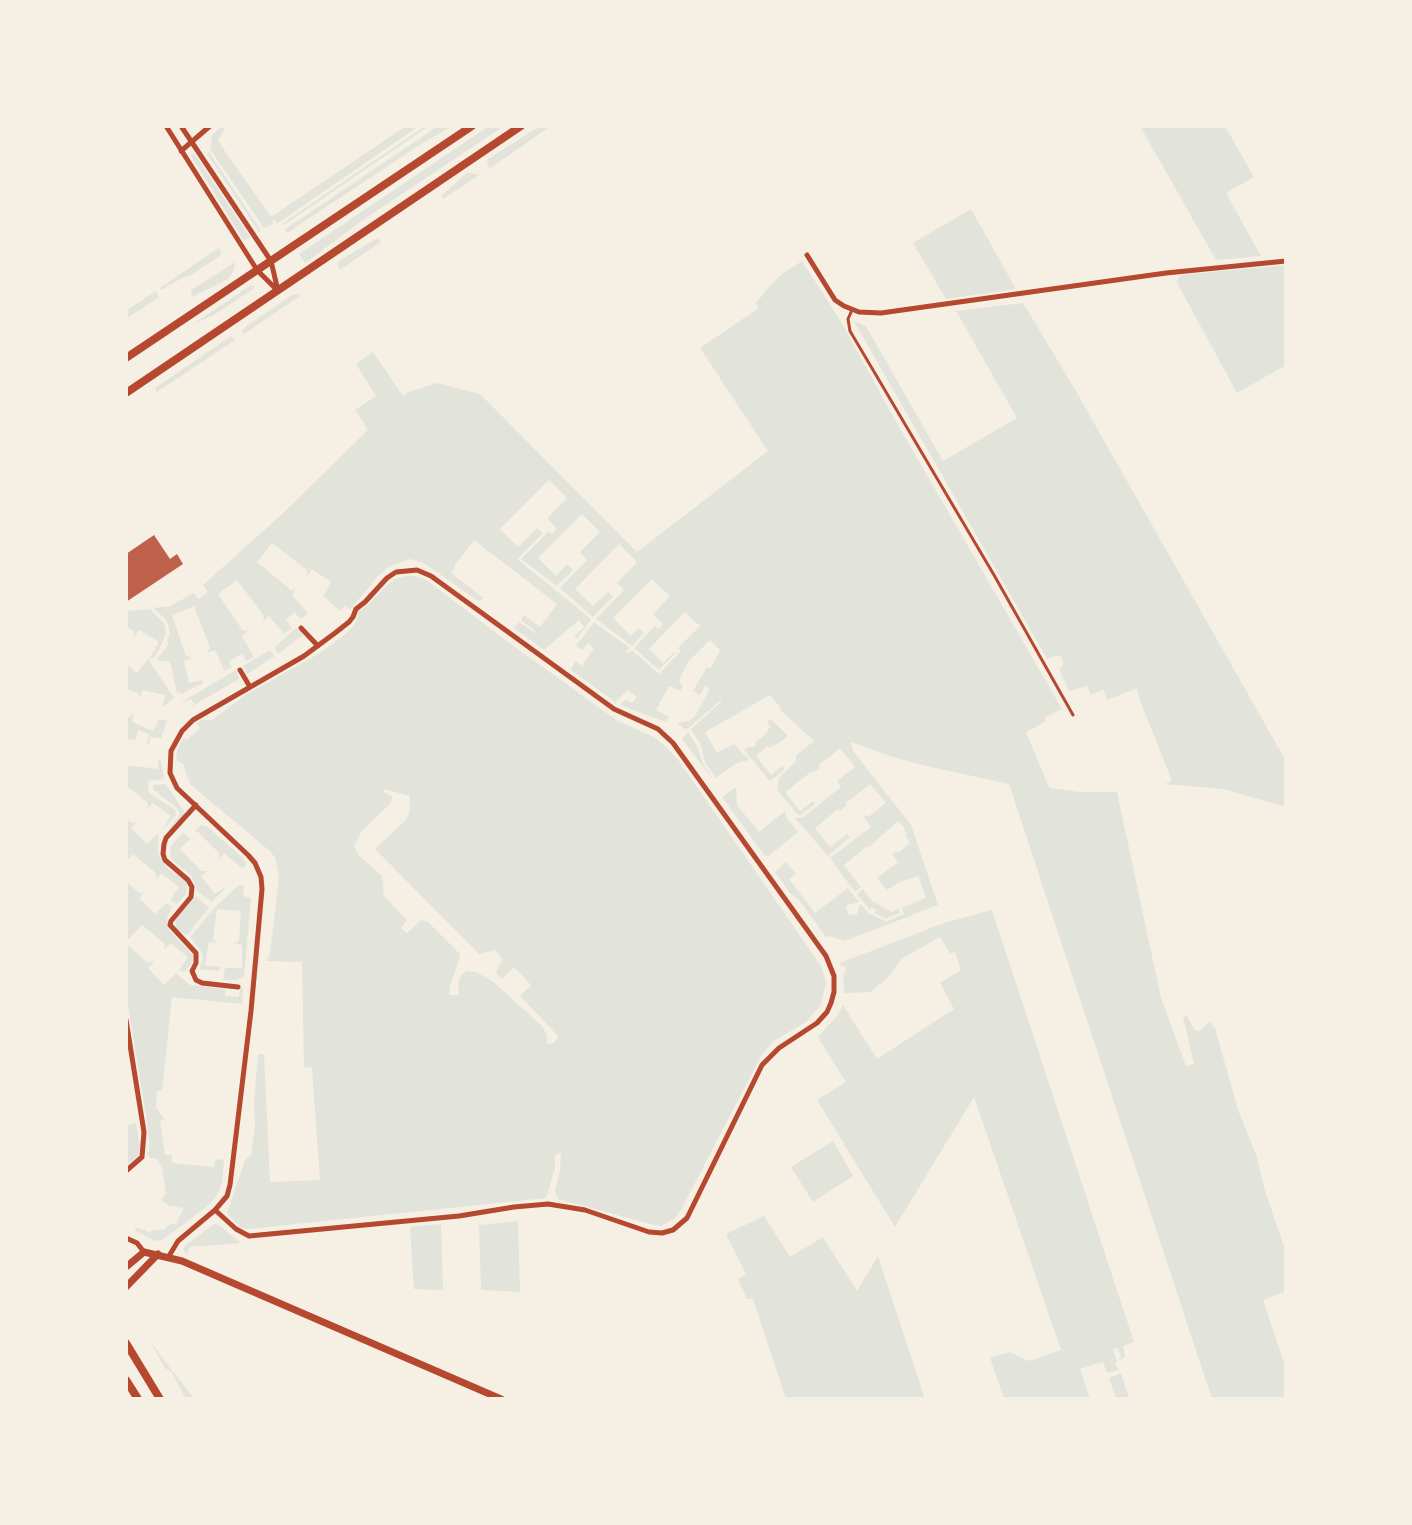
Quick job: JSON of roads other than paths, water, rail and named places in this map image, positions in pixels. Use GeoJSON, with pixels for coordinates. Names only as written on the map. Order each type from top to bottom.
{"type":"FeatureCollection","features":[{"type":"Feature","properties":{"kind":"main road"},"geometry":{"type":"LineString","coordinates":[[126,358],[472,126]]}},
{"type":"Feature","properties":{"kind":"main road"},"geometry":{"type":"LineString","coordinates":[[126,393],[521,126]]}},
{"type":"Feature","properties":{"kind":"main road"},"geometry":{"type":"LineString","coordinates":[[126,1342],[160,1399]]}},
{"type":"Feature","properties":{"kind":"main road"},"geometry":{"type":"LineString","coordinates":[[126,1380],[138,1399]]}},
{"type":"Feature","properties":{"kind":"street"},"geometry":{"type":"LineString","coordinates":[[166,126],[257,270],[278,291]]}},
{"type":"Feature","properties":{"kind":"street"},"geometry":{"type":"LineString","coordinates":[[181,126],[194,142],[271,261],[278,291]]}},
{"type":"Feature","properties":{"kind":"street"},"geometry":{"type":"LineString","coordinates":[[181,151],[210,126]]}},
{"type":"Feature","properties":{"kind":"street"},"geometry":{"type":"LineString","coordinates":[[807,255],[835,300],[853,309],[870,313],[893,312],[1166,273],[1286,261]]}},
{"type":"Feature","properties":{"kind":"street"},"geometry":{"type":"LineString","coordinates":[[169,1256],[178,1241],[216,1210],[227,1196],[231,1185],[262,889],[261,877],[255,863],[177,788],[170,773],[169,759],[174,744],[193,720],[318,646],[348,622],[356,609],[387,578],[396,572],[408,569],[417,570],[431,576],[614,709],[665,735],[688,763],[824,953],[833,973],[833,998],[822,1018],[778,1048],[762,1065],[687,1218],[678,1227],[668,1232],[649,1232],[585,1210],[548,1204],[459,1216],[249,1236],[236,1229],[216,1210]]}},
{"type":"Feature","properties":{"kind":"street"},"geometry":{"type":"LineString","coordinates":[[301,628],[318,646]]}},
{"type":"Feature","properties":{"kind":"street"},"geometry":{"type":"LineString","coordinates":[[240,670],[250,687]]}},
{"type":"Feature","properties":{"kind":"street"},"geometry":{"type":"LineString","coordinates":[[196,805],[166,838],[164,844],[165,860],[188,880],[192,887],[191,897],[170,925],[196,953],[196,963],[192,971],[195,980],[202,983],[238,987]]}},
{"type":"Feature","properties":{"kind":"street"},"geometry":{"type":"LineString","coordinates":[[126,1020],[144,1132],[142,1157],[126,1172]]}},
{"type":"Feature","properties":{"kind":"street"},"geometry":{"type":"LineString","coordinates":[[126,1238],[137,1243],[144,1251],[169,1256],[501,1399]]}},
{"type":"Feature","properties":{"kind":"street"},"geometry":{"type":"LineString","coordinates":[[126,1267],[144,1251]]}},
{"type":"Feature","properties":{"kind":"street"},"geometry":{"type":"LineString","coordinates":[[126,1287],[158,1254]]}},
{"type":"Feature","properties":{"kind":"lane"},"geometry":{"type":"LineString","coordinates":[[853,309],[848,319],[850,331],[994,575],[1073,715]]}}]}
